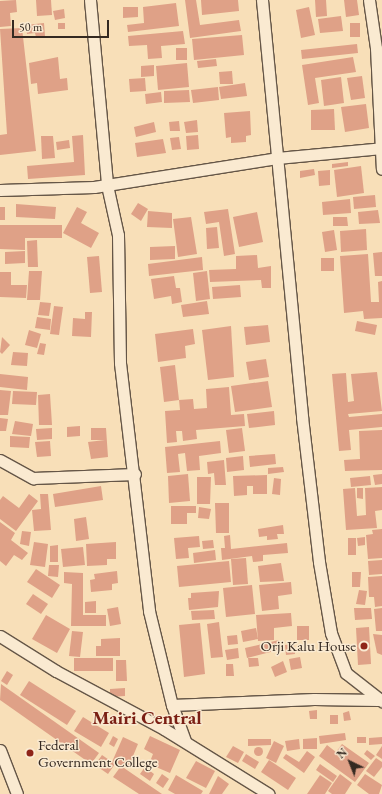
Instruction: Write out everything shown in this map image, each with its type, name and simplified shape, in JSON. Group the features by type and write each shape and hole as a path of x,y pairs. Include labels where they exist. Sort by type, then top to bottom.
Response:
{"street":[{"path":"90,0 107,185 118,235 120,363 135,474 149,610 172,705 184,741"},
{"path":"262,0 302,417 319,562 331,633 346,673 380,701"},
{"path":"369,0 376,48 382,169"},
{"path":"0,190 107,185 277,158 381,148"},
{"path":"0,460 33,478 135,474"},
{"path":"0,636 56,670 184,741 270,794"},
{"path":"172,705 314,699 380,701"},
{"path":"0,750 17,794"}],"building":[{"path":"16,0 17,12 10,13 11,26 0,27 0,1"},
{"path":"36,0 51,0 52,15 37,16"},
{"path":"185,0 196,0 200,25 239,20 241,31 190,38"},
{"path":"201,0 238,0 239,11 202,15"},
{"path":"315,0 326,0 327,16 316,17"},
{"path":"344,0 357,0 359,15 346,17"},
{"path":"176,3 179,26 128,32 127,25 144,23 143,7"},
{"path":"123,7 138,7 138,17 123,18"},
{"path":"309,7 315,35 301,38 296,10"},
{"path":"64,9 65,18 55,20 53,11"},
{"path":"341,16 343,31 320,33 318,19"},
{"path":"44,23 45,36 36,37 35,33 27,34 26,25"},
{"path":"58,23 65,23 65,29 58,29"},
{"path":"350,23 360,23 360,37 350,37"},
{"path":"22,28 36,151 0,155 0,135 7,134 0,29"},
{"path":"183,31 185,44 161,46 162,58 148,59 147,45 129,46 128,36"},
{"path":"242,35 244,55 194,60 192,39"},
{"path":"357,44 358,53 302,59 301,50"},
{"path":"176,48 187,48 187,60 176,60"},
{"path":"58,57 60,79 67,78 68,90 38,94 37,83 31,84 29,63"},
{"path":"353,57 356,72 315,78 319,103 308,105 302,65"},
{"path":"216,59 217,66 198,68 197,61"},
{"path":"187,63 189,87 158,90 156,66"},
{"path":"154,65 154,76 141,77 141,66"},
{"path":"232,71 233,84 220,84 219,72"},
{"path":"362,76 365,98 351,100 347,78"},
{"path":"341,77 344,103 324,106 321,80"},
{"path":"145,78 146,91 130,92 129,79"},
{"path":"245,83 247,96 221,99 219,87"},
{"path":"218,87 219,100 193,103 191,90"},
{"path":"189,90 190,102 164,103 164,91"},
{"path":"161,92 162,102 146,104 145,94"},
{"path":"366,104 369,128 345,132 341,107"},
{"path":"334,109 335,130 311,130 311,110"},
{"path":"250,111 251,135 246,136 246,142 231,143 231,137 226,138 224,113"},
{"path":"197,120 198,132 186,133 184,122"},
{"path":"179,121 180,131 170,131 169,122"},
{"path":"154,122 156,132 136,137 134,127"},
{"path":"83,135 85,175 28,179 27,166 74,162 72,136"},
{"path":"198,135 199,149 187,150 186,136"},
{"path":"41,136 53,136 55,158 42,159"},
{"path":"179,137 181,149 172,150 170,138"},
{"path":"163,139 166,153 137,157 135,143"},
{"path":"69,140 70,148 57,150 56,142"},
{"path":"348,162 348,166 332,168 332,164"},
{"path":"361,166 364,193 337,197 334,170"},
{"path":"314,169 315,175 300,178 300,171"},
{"path":"330,170 330,185 319,186 318,171"},
{"path":"375,195 376,207 354,209 353,197"},
{"path":"350,199 351,213 323,215 322,202"},
{"path":"138,203 148,209 141,221 131,214"},
{"path":"16,204 56,207 55,219 16,217"},
{"path":"0,207 5,207 5,220 0,220"},
{"path":"77,207 87,212 81,223 99,233 91,248 63,233"},
{"path":"228,209 235,254 224,256 219,222 206,224 204,212"},
{"path":"378,210 380,223 359,224 358,212"},
{"path":"148,211 172,213 172,228 147,227"},
{"path":"257,212 263,242 239,247 233,217"},
{"path":"191,217 197,254 178,257 173,219"},
{"path":"333,217 347,217 348,226 333,226"},
{"path":"0,225 62,225 62,238 25,238 25,250 0,249"},
{"path":"217,227 219,248 207,249 206,228"},
{"path":"366,229 367,250 341,252 340,231"},
{"path":"334,230 337,250 325,252 322,232"},
{"path":"37,240 38,267 28,267 27,241"},
{"path":"175,246 175,259 150,260 150,247"},
{"path":"25,251 25,263 5,264 5,252"},
{"path":"382,252 382,276 375,276 373,253"},
{"path":"368,254 371,302 379,302 378,282 382,281 382,318 364,319 363,311 344,313 340,256"},
{"path":"257,255 258,268 271,266 271,288 262,288 261,280 210,282 209,270 236,269 236,256"},
{"path":"99,256 102,292 90,293 87,257"},
{"path":"202,257 203,270 149,276 148,264"},
{"path":"321,258 334,258 334,271 321,271"},
{"path":"29,271 42,271 40,300 27,300"},
{"path":"207,271 210,299 196,301 193,273"},
{"path":"0,272 11,272 11,285 27,285 26,298 0,297"},
{"path":"174,276 176,288 180,288 182,302 172,304 171,296 154,299 151,279"},
{"path":"240,285 241,297 213,299 212,287"},
{"path":"207,301 209,314 183,317 181,305"},
{"path":"40,302 51,303 49,316 38,315"},
{"path":"54,306 63,307 59,335 50,334"},
{"path":"85,312 92,312 91,337 72,336 73,318 85,319"},
{"path":"37,317 51,319 50,330 35,328"},
{"path":"357,321 377,325 375,335 355,331"},
{"path":"268,325 270,342 246,345 244,327"},
{"path":"231,326 234,377 208,380 202,330"},
{"path":"193,329 195,344 185,346 186,358 158,362 155,334"},
{"path":"29,330 41,334 37,348 25,345"},
{"path":"2,337 10,345 2,354 0,352"},
{"path":"40,343 46,344 44,355 37,354"},
{"path":"13,352 28,353 27,366 11,365"},
{"path":"266,359 269,377 249,380 246,362"},
{"path":"175,365 179,400 164,402 160,367"},
{"path":"377,372 382,411 348,414 349,417 382,414 382,427 349,430 351,450 339,451 332,374 346,373 348,402 354,401 351,374"},
{"path":"0,374 28,377 27,390 0,387"},
{"path":"268,381 272,407 235,412 231,386"},
{"path":"229,387 231,415 244,414 245,426 196,430 197,439 183,441 182,431 176,431 177,442 167,443 165,411 180,410 179,400 193,399 194,409 207,408 206,389"},
{"path":"0,390 11,391 8,415 0,415"},
{"path":"13,391 37,392 36,405 12,404"},
{"path":"50,394 52,425 39,425 38,395"},
{"path":"274,411 275,425 249,428 247,414"},
{"path":"0,418 8,419 6,431 0,431"},
{"path":"15,421 33,424 31,436 12,434"},
{"path":"80,426 80,436 67,437 67,427"},
{"path":"52,428 52,439 37,440 36,429"},
{"path":"91,428 106,428 108,457 91,459 88,442 105,440 91,440"},
{"path":"242,428 245,451 229,453 226,430"},
{"path":"382,430 382,470 345,471 344,460 360,459 359,431"},
{"path":"10,436 30,437 29,448 10,447"},
{"path":"50,441 51,456 37,457 35,442"},
{"path":"220,441 221,453 199,456 200,470 187,471 185,453 178,454 180,472 167,473 165,447"},
{"path":"275,454 276,464 250,467 249,456"},
{"path":"243,456 244,470 227,472 226,458"},
{"path":"224,460 226,485 215,485 214,473 208,474 207,462"},
{"path":"283,467 284,472 268,474 268,468"},
{"path":"188,474 190,501 169,503 168,476"},
{"path":"382,474 382,484 375,485 373,475"},
{"path":"267,475 267,494 253,494 253,486 247,486 247,495 234,496 233,476"},
{"path":"370,476 371,485 351,487 350,478"},
{"path":"197,477 211,477 210,504 197,504"},
{"path":"274,478 281,479 280,495 272,494"},
{"path":"101,486 103,500 55,507 53,494"},
{"path":"382,487 382,510 375,511 377,528 346,530 343,489 355,488 357,516 366,515 365,488"},
{"path":"357,488 363,488 363,499 357,498"},
{"path":"29,494 38,501 16,531 0,519 0,500 3,496 19,508"},
{"path":"40,494 48,494 51,530 34,531 32,510 41,509"},
{"path":"215,503 229,503 229,533 216,533"},
{"path":"171,506 196,506 196,513 187,513 187,524 171,524"},
{"path":"199,507 211,509 209,519 198,518"},
{"path":"86,517 89,539 76,541 74,519"},
{"path":"0,522 15,533 11,540 28,553 22,560 14,555 6,566 0,561"},
{"path":"283,525 284,534 277,534 278,539 267,540 267,536 259,537 258,529"},
{"path":"382,529 382,558 368,559 366,535 373,534 372,530"},
{"path":"22,531 31,532 29,546 20,544"},
{"path":"230,535 231,549 287,543 288,553 263,555 263,561 253,562 252,556 222,560 221,548 225,548 224,536"},
{"path":"199,536 200,547 188,548 189,558 176,559 174,538"},
{"path":"365,537 365,545 358,546 357,538"},
{"path":"348,538 356,538 356,555 348,555"},
{"path":"213,540 214,548 203,549 202,541"},
{"path":"34,542 48,544 45,567 30,565"},
{"path":"116,542 116,559 107,559 107,565 87,566 86,544"},
{"path":"58,545 58,562 50,562 50,546"},
{"path":"83,547 85,565 63,567 61,549"},
{"path":"215,550 216,560 194,563 193,553"},
{"path":"246,558 248,584 233,585 231,559"},
{"path":"382,560 382,574 369,575 368,561"},
{"path":"229,561 231,582 179,587 177,566"},
{"path":"281,563 284,581 260,582 258,566"},
{"path":"49,565 59,565 58,577 48,576"},
{"path":"36,569 60,585 52,598 27,582"},
{"path":"117,571 118,583 112,584 112,590 91,592 90,580 95,579 94,574"},
{"path":"64,572 83,573 83,615 106,615 106,626 71,626 72,584 64,583"},
{"path":"352,572 361,572 360,587 352,587"},
{"path":"382,576 382,606 375,607 374,597 369,597 368,577"},
{"path":"291,582 292,594 278,596 279,609 262,611 259,585"},
{"path":"252,585 255,614 226,617 223,588"},
{"path":"359,590 367,591 365,605 356,604"},
{"path":"219,591 218,607 189,610 188,598 191,598 191,593"},
{"path":"33,594 48,604 41,614 26,604"},
{"path":"96,601 96,613 85,613 85,602"},
{"path":"118,607 121,624 110,626 107,609"},
{"path":"354,608 371,608 372,619 355,620"},
{"path":"382,608 382,631 376,631 374,609"},
{"path":"214,610 215,619 192,620 191,611"},
{"path":"291,613 292,626 274,628 274,640 258,641 256,615"},
{"path":"46,615 70,629 57,653 32,639"},
{"path":"219,622 223,657 211,658 207,624"},
{"path":"200,623 205,674 184,677 179,625"},
{"path":"297,626 309,626 309,640 297,640"},
{"name":"Orji Kalu House","path":"369,627 371,664 358,665 356,628"},
{"path":"256,628 258,639 243,642 241,631"},
{"path":"72,631 83,632 80,657 69,656"},
{"path":"373,634 382,635 382,655 377,653"},
{"path":"237,635 238,644 228,645 227,636"},
{"path":"120,638 120,656 96,656 96,646 101,646 101,639"},
{"path":"279,640 282,649 247,658 245,648"},
{"path":"294,644 295,654 286,655 285,645"},
{"path":"238,648 239,658 227,660 225,650"},
{"path":"300,657 302,668 291,670 289,659"},
{"path":"74,658 113,658 113,671 74,671"},
{"path":"248,658 258,658 259,666 249,667"},
{"path":"116,660 126,660 127,681 116,681"},
{"path":"283,661 287,672 275,677 271,667"},
{"path":"226,664 233,664 234,676 226,676"},
{"path":"7,671 13,675 7,685 1,681"},
{"path":"29,681 76,711 67,725 20,695"},
{"path":"1,684 99,753 91,764 0,700"},
{"path":"125,688 125,696 110,697 110,689"},
{"path":"317,710 317,719 310,719 309,711"},
{"path":"349,711 351,720 344,721 343,713"},
{"path":"330,715 338,715 338,724 330,724"},
{"path":"83,717 109,733 101,747 74,731"},
{"path":"345,733 346,740 320,744 319,736"},
{"path":"113,736 118,739 114,747 109,744"},
{"path":"150,736 180,750 170,773 149,764 153,754 144,749"},
{"path":"123,737 138,744 128,768 112,762"},
{"path":"357,737 366,737 366,743 357,743"},
{"path":"382,737 382,744 369,745 369,738"},
{"path":"317,738 317,749 303,749 303,739"},
{"path":"248,739 271,739 271,745 248,746"},
{"path":"299,739 300,749 287,751 285,741"},
{"path":"274,741 284,746 276,763 266,758"},
{"path":"342,744 369,763 355,782 319,756 327,745 336,752"},
{"path":"233,746 244,752 238,763 226,757"},
{"path":"382,746 382,759 376,755"},
{"path":"256,747 260,747 262,751 260,755 256,755 254,753 254,749"},
{"path":"367,750 375,756 371,760 364,754"},
{"path":"307,751 315,757 304,773 283,758 286,754 299,762"},
{"path":"246,754 259,762 255,769 242,761"},
{"path":"102,755 115,764 108,774 95,765"},
{"path":"376,758 382,762 382,767 374,777 366,771"},
{"path":"269,760 296,778 288,790 261,772"},
{"path":"196,761 215,771 206,788 186,778"},
{"path":"320,764 337,776 333,782 316,770"},
{"path":"121,766 162,794 139,794 113,777"},
{"path":"145,767 154,774 150,781 140,774"},
{"path":"162,774 169,779 163,788 156,783"},
{"path":"340,774 352,783 345,794 332,794 328,791"},
{"path":"365,774 382,785 379,794 369,794 357,785"},
{"path":"176,775 203,791 201,794 175,794 168,790"},
{"path":"320,775 332,783 325,794 307,794"},
{"path":"218,776 229,784 222,794 209,794"}],"place":[{"name":"Orji Kalu House","path":"364,646"},
{"name":"Federal Government College","path":"30,753"}],"district":[{"name":"Mairi Central","path":"147,718"}]}
